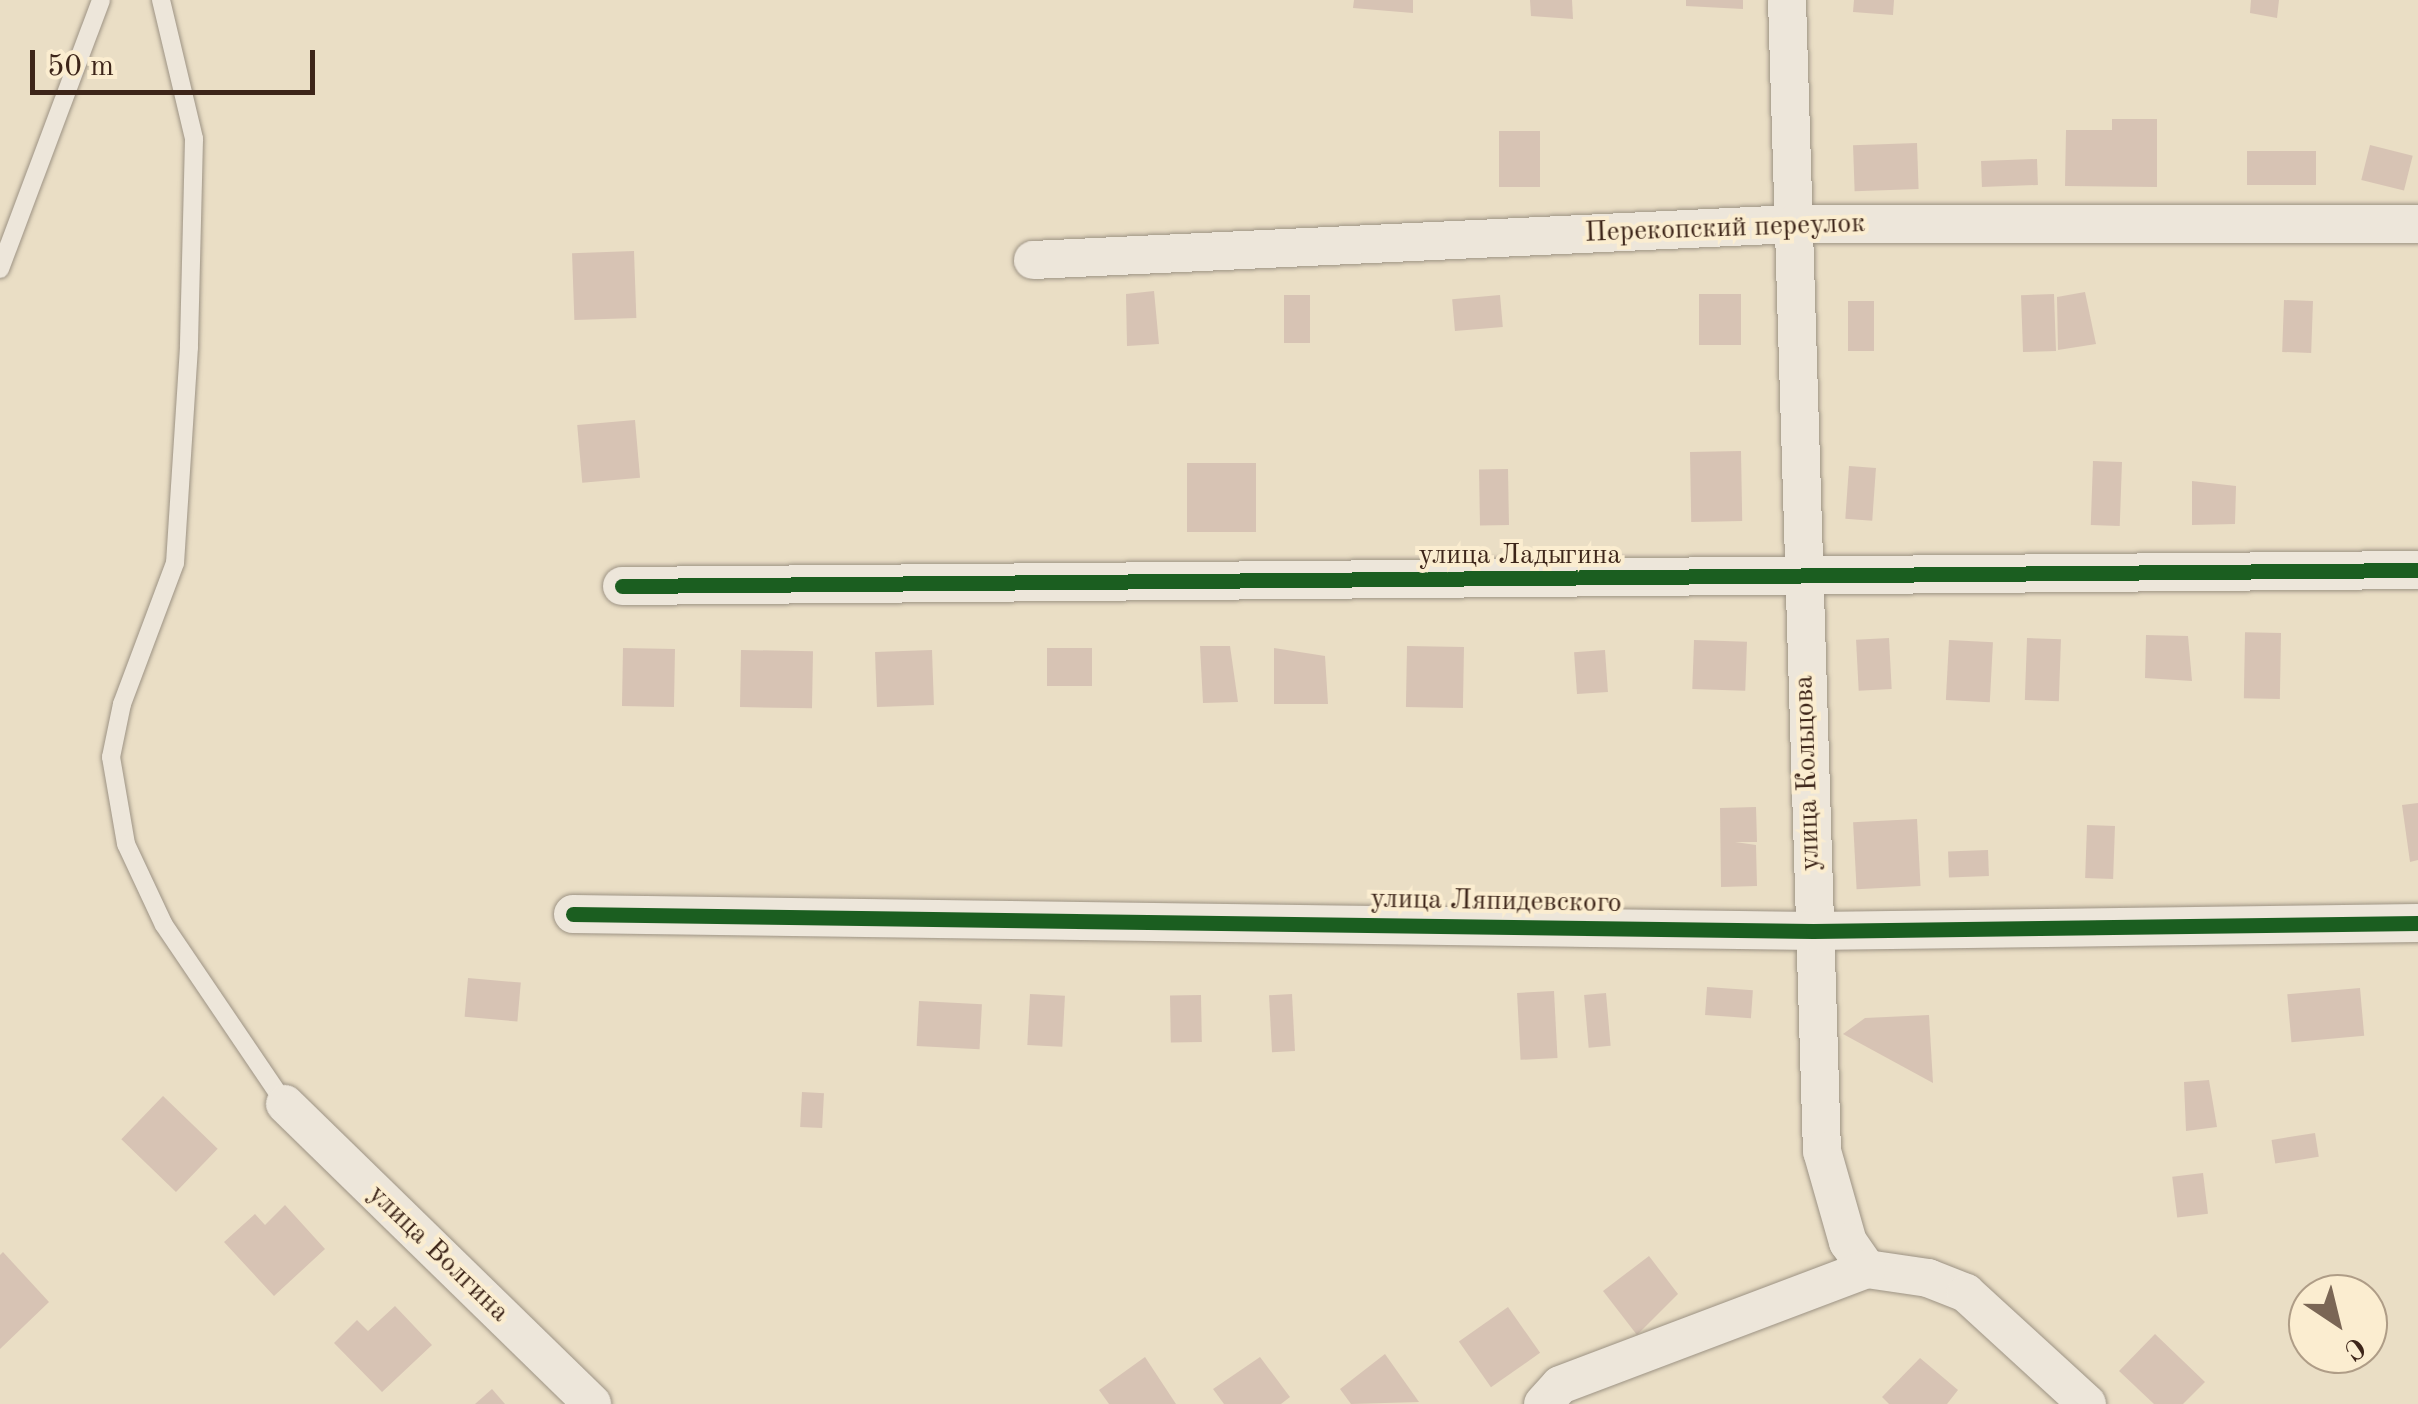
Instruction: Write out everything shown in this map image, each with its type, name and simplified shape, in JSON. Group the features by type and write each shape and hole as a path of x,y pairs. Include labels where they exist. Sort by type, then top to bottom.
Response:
{"street":[{"name":"улица Кольцова","path":"1786,0 1812,931 1822,1151 1834,1203 1867,1269"},
{"name":"Перекопский переулок","path":"1033,260 1794,224 2418,224"},
{"name":"улица Ладыгина","path":"622,586 1803,579 2418,570"},
{"name":"улица Ляпидевского","path":"573,914 1812,931 2418,923"},
{"name":"улица Волгина","path":"285,1104 592,1404"},
{"path":"1543,1404 1560,1385 1867,1269 1928,1278 1966,1292 2087,1404"}],"lane":[{"path":"0,268 101,0"},
{"path":"160,0 194,139 186,386 175,563 122,704 111,757 126,844 164,925 285,1104"}],"building":[{"path":"1354,0 1413,0 1413,13 1353,8"},
{"path":"1530,0 1572,0 1573,19 1531,16"},
{"path":"1686,0 1743,0 1743,9 1686,6"},
{"path":"1854,0 1894,0 1893,15 1853,12"},
{"path":"2251,0 2279,0 2277,18 2250,13"},
{"path":"2112,119 2157,119 2157,187 2065,186 2066,130 2112,130"},
{"path":"1499,131 1540,131 1540,187 1499,187"},
{"path":"1917,143 1919,189 1855,191 1853,145"},
{"path":"2370,145 2413,156 2404,191 2361,180"},
{"path":"2247,151 2316,151 2316,185 2247,185"},
{"path":"2037,159 2038,185 1982,187 1981,161"},
{"path":"634,251 636,318 574,320 572,253"},
{"path":"1154,291 1159,344 1127,346 1126,294"},
{"path":"2085,292 2096,344 2058,350 2057,297"},
{"path":"1699,294 1741,294 1741,345 1699,345"},
{"path":"2054,294 2056,351 2023,352 2021,295"},
{"path":"1284,295 1310,295 1310,343 1284,343"},
{"path":"1500,295 1503,327 1455,331 1452,299"},
{"path":"2284,300 2313,301 2311,353 2282,352"},
{"path":"1848,301 1874,301 1874,351 1848,351"},
{"path":"635,420 640,478 582,483 577,425"},
{"path":"1741,451 1742,521 1691,522 1690,452"},
{"path":"2093,461 2122,462 2120,526 2091,525"},
{"path":"1187,463 1256,463 1256,532 1187,532"},
{"path":"1849,466 1876,468 1872,521 1845,519"},
{"path":"1508,469 1509,525 1480,525 1479,470"},
{"path":"2192,481 2236,486 2235,524 2192,525"},
{"path":"2245,632 2281,633 2280,699 2244,698"},
{"path":"2146,635 2188,636 2192,681 2145,678"},
{"path":"1889,638 1892,689 1859,691 1856,640"},
{"path":"2027,638 2061,639 2059,701 2025,700"},
{"path":"1694,640 1747,642 1745,691 1692,689"},
{"path":"1949,640 1993,642 1990,702 1946,700"},
{"path":"1200,646 1230,646 1238,702 1203,703"},
{"path":"1407,646 1464,647 1463,708 1406,707"},
{"path":"623,648 675,649 674,707 622,706"},
{"path":"1047,648 1092,648 1092,686 1047,686"},
{"path":"1274,648 1325,656 1328,704 1274,704"},
{"path":"741,650 813,651 812,708 740,707"},
{"path":"932,650 934,705 877,707 875,652"},
{"path":"1605,650 1608,692 1577,694 1574,652"},
{"path":"2418,803 2418,860 2410,862 2402,805"},
{"path":"1756,807 1757,842 1735,842 1756,845 1757,886 1721,887 1720,808"},
{"path":"1917,819 1921,886 1857,889 1853,822"},
{"path":"2087,825 2115,826 2113,879 2085,878"},
{"path":"1988,850 1989,876 1949,877 1948,851"},
{"path":"468,978 521,983 517,1021 465,1017"},
{"path":"1707,987 1753,990 1751,1018 1705,1015"},
{"path":"2360,988 2364,1036 2291,1042 2287,994"},
{"path":"1554,991 1558,1058 1521,1060 1517,993"},
{"path":"1606,993 1611,1046 1589,1048 1584,995"},
{"path":"1030,994 1065,996 1062,1047 1027,1045"},
{"path":"1292,994 1295,1051 1272,1052 1269,995"},
{"path":"1201,995 1202,1042 1171,1043 1170,996"},
{"path":"919,1001 982,1004 980,1049 917,1046"},
{"path":"1929,1015 1933,1083 1843,1034 1865,1018"},
{"path":"2209,1080 2217,1127 2186,1131 2184,1082"},
{"path":"802,1092 824,1093 822,1128 800,1127"},
{"path":"163,1096 218,1149 176,1192 121,1139"},
{"path":"2315,1133 2319,1157 2275,1164 2272,1140"},
{"path":"2203,1173 2208,1214 2177,1217 2172,1177"},
{"path":"285,1205 325,1249 274,1296 224,1242 255,1214 265,1225"},
{"path":"3,1252 49,1302 0,1349 0,1255"},
{"path":"1649,1256 1678,1294 1637,1335 1603,1291"},
{"path":"395,1306 432,1345 382,1392 334,1343 357,1320 368,1331"},
{"path":"1508,1307 1540,1353 1491,1387 1459,1341"},
{"path":"2155,1334 2205,1382 2183,1404 2154,1404 2119,1371"},
{"path":"1385,1354 1419,1402 1351,1404 1340,1389"},
{"path":"1145,1357 1176,1404 1109,1404 1099,1390"},
{"path":"1260,1357 1290,1397 1281,1404 1224,1404 1213,1389"},
{"path":"1920,1358 1958,1390 1947,1404 1889,1404 1882,1397"},
{"path":"492,1389 505,1404 475,1404"}],"cycle path":[{"path":"622,586 2418,570"},
{"path":"573,914 1813,931 2418,923"}]}
